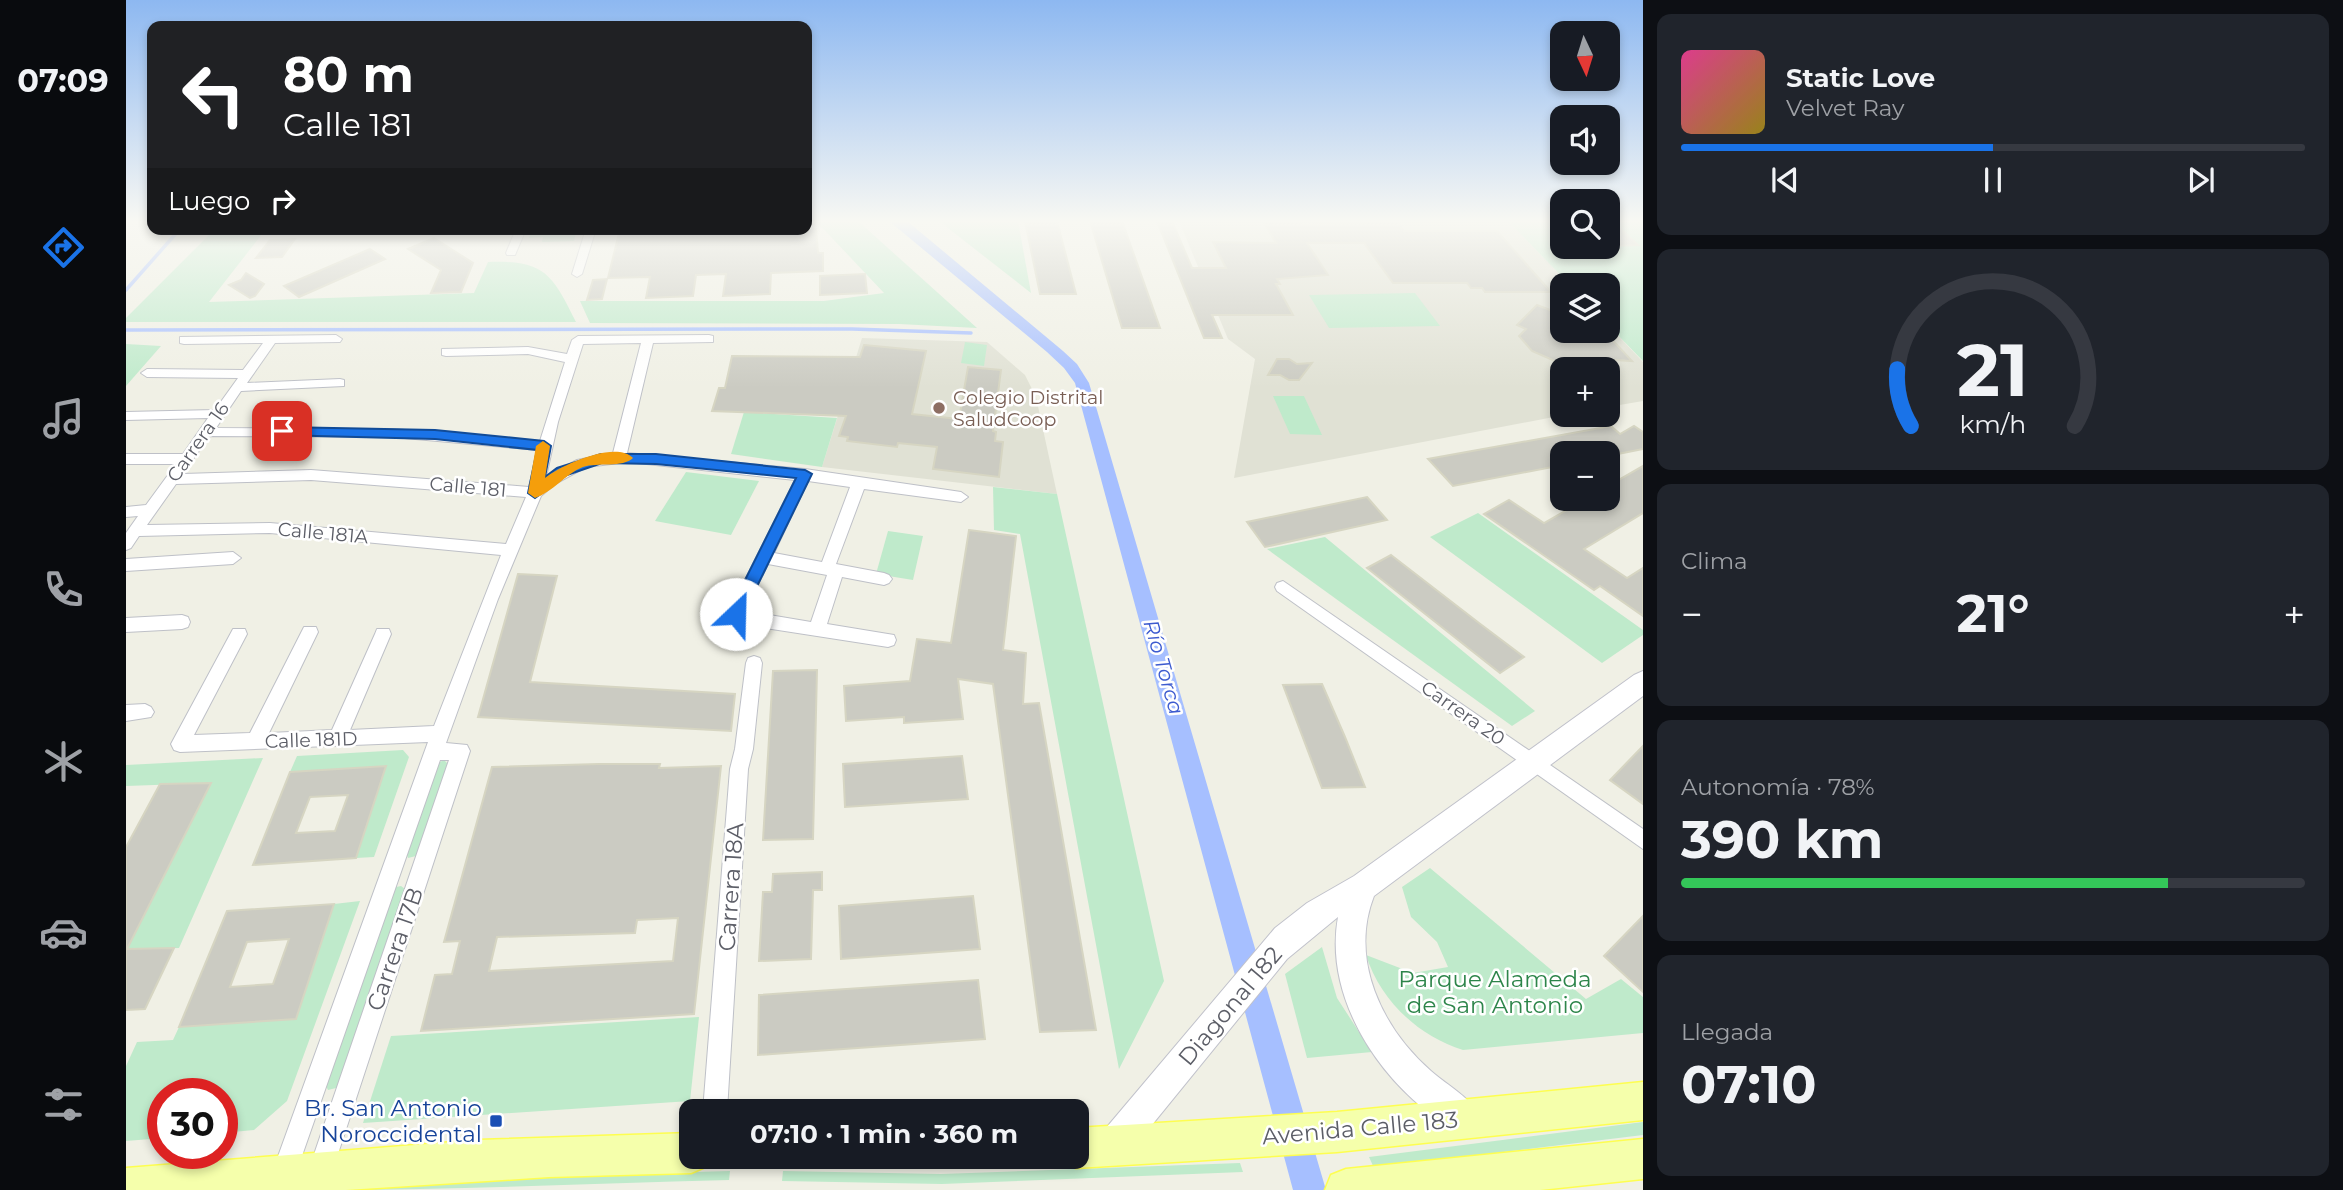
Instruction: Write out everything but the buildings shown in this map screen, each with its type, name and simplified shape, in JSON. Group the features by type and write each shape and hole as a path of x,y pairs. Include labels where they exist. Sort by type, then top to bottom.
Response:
{"main road":[{"name":"Avenida Calle 183","path":"1095,1147 1337,1132 1643,1101"},
{"path":"126,1189 528,1156 679,1153"},
{"path":"1346,1190 1643,1159"}],"street":[{"path":"184,340 336,339"},
{"path":"619,458 648,340 709,339"},
{"name":"Carrera 16","path":"130,538 271,340"},
{"name":"Carrera 17B","path":"302,1173 392,873 490,599 535,493 544,446 578,340 648,340"},
{"path":"446,352 536,352 562,356 573,361"},
{"path":"147,373 245,374"},
{"path":"236,387 340,383"},
{"path":"126,416 218,414"},
{"path":"205,432 393,432 544,446"},
{"path":"535,493 562,471 581,463 619,458 656,459 805,474 961,498"},
{"path":"126,459 186,459"},
{"path":"805,474 737,607 736,614 747,619 888,640"},
{"name":"Calle 181","path":"172,479 311,475 535,493"},
{"path":"817,629 859,483"},
{"path":"126,512 150,510"},
{"name":"Calle 181A","path":"130,538 270,528 511,550"},
{"path":"763,557 884,579"},
{"path":"126,565 233,558"},
{"name":"Carrera 20","path":"1283,587 1643,840"},
{"path":"126,625 182,622"},
{"path":"255,742 310,632"},
{"name":"Calle 181D","path":"239,634 180,744 337,738 438,743"},
{"path":"337,738 383,634"},
{"name":"Carrera 18A","path":"716,1099 739,769 744,749 754,663"},
{"name":"Diagonal 182","path":"1095,1147 1217,1021 1276,948 1307,919 1331,902 1364,886 1643,682"},
{"path":"126,713 145,712"},
{"name":"Carrera 17B","path":"302,1173 420,872 461,751 438,743"},
{"path":"392,873 420,872"},
{"path":"1364,886 1355,903 1350,922 1349,944 1359,993 1386,1044 1406,1069 1464,1119"}],"shaded area":[{"path":"1202,277 1550,277 1550,343 1620,343 1620,338 1643,362 1643,401 1620,405 1620,357 1550,357 1550,418 1234,478 1255,359 1228,339"},
{"name":"Colegio Distrital SaludCoop","path":"862,338 987,342 1025,375 1036,397 1057,494 822,467"}],"green space":[{"path":"167,277 229,277 209,302 474,293 481,277 548,277 560,292 576,322 126,322 126,318"},
{"path":"868,277 920,277 977,328 899,324 590,323 580,301 824,301 884,293"},
{"path":"1010,277 1028,277 1031,293"},
{"path":"1620,277 1643,277 1643,361 1620,337"},
{"path":"1415,293 1440,326 1329,328 1309,295"},
{"path":"965,342 987,345 984,366 961,363"},
{"path":"126,344 161,346 126,386"},
{"path":"1273,396 1304,396 1322,435 1290,434"},
{"path":"744,412 837,418 822,467 731,454"},
{"path":"686,472 759,481 731,535 655,521"},
{"path":"993,487 1057,494 1164,981 1119,1069 1020,534 994,530"},
{"path":"1478,513 1643,630 1643,635 1602,663 1430,537"},
{"path":"888,531 923,536 913,580 876,574"},
{"path":"1325,537 1535,711 1512,726 1267,549"},
{"path":"403,750 409,757 374,857 356,858 386,766 290,772 297,756"},
{"path":"263,758 179,948 126,949 126,924 140,923 211,783 126,786 126,765"},
{"path":"444,760 448,764 418,852 416,856 408,858 406,852 438,763"},
{"name":"Parque Alameda de San Antonio","path":"1430,868 1586,999 1621,979 1643,997 1643,1033 1463,1050 1446,1044 1416,1026 1381,987 1366,955 1413,973 1448,967 1437,942 1411,917 1402,887"},
{"path":"396,887 405,889 340,1083 336,1088 328,1090 326,1086"},
{"path":"360,901 287,1101 254,1130 238,1132 238,1078 147,1078 147,1139 126,1141 126,1066 137,1042 173,1040 179,1027 296,1019 334,904"},
{"path":"1322,947 1337,998 1372,1052 1307,1058 1285,974"},
{"path":"699,1017 690,1099 363,1123 391,1036"},
{"path":"1643,1122 1643,1135 1374,1168 1369,1157"},
{"path":"1240,1163 1243,1172 942,1184 782,1181 783,1171 941,1174"},
{"path":"730,1171 729,1180 330,1190 553,1176"}],"water":[{"name":"Río Torca","path":"956,277 974,277 1063,351 1077,364 1089,383 1326,1190 1293,1190 1075,383 1047,352"}],"waterway":[{"path":"126,290 138,277"},
{"path":"126,330 852,329 971,333"}],"slow traffic":[{"path":"543,446 535,493 562,471 581,463 601,458 626,458"}],"place":[{"name":"Colegio Distrital SaludCoop","path":"939,408"},
{"name":"Br. San Antonio Noroccidental","path":"496,1121"}],"route":[{"path":"282,431 435,435 544,446 535,493 562,471 601,458 656,459 805,474 737,607 736,614"}]}
